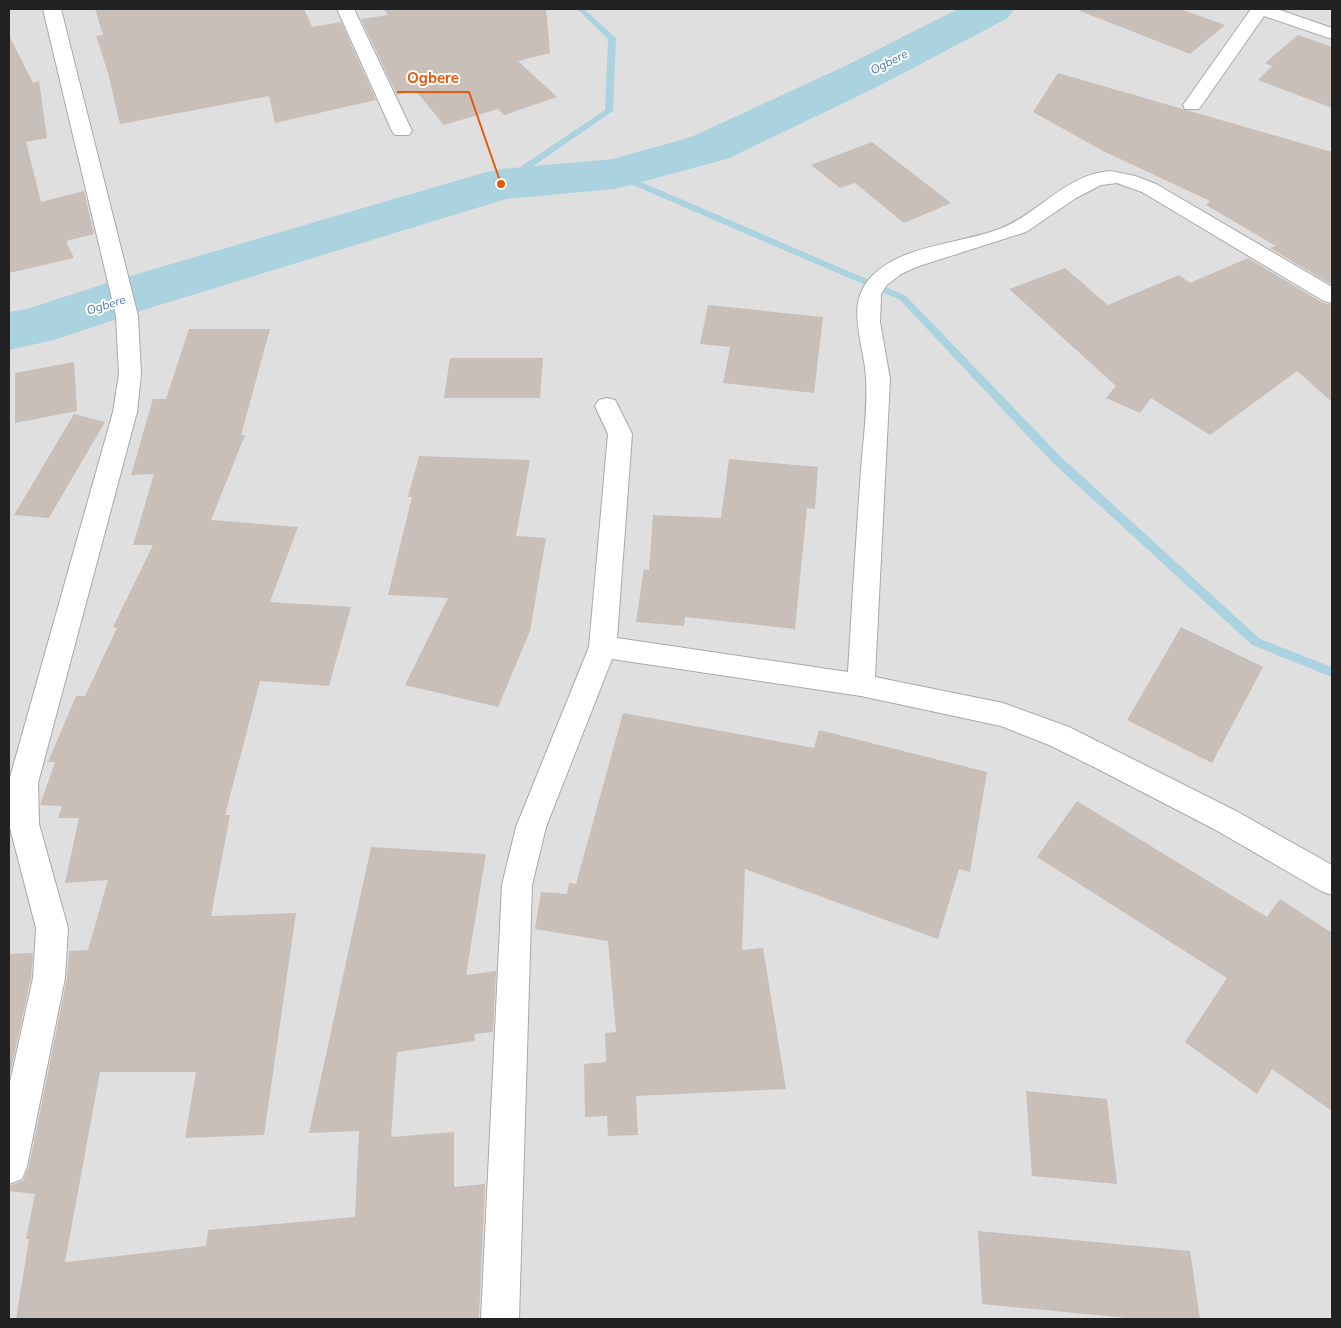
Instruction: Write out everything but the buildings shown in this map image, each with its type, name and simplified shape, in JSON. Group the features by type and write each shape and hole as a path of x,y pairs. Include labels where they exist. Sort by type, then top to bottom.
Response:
{"street":[{"path":"9,1166 49,978 52,928 24,824 23,783 125,412 130,374 127,316 118,273 52,9"},
{"path":"345,9 402,131"},
{"path":"1192,105 1260,9 1332,34"},
{"path":"861,685 878,379 877,356 867,305 878,283 907,263 1009,232 1090,182 1112,177 1149,188 1332,296"},
{"path":"500,1319 517,886 532,827 602,647 620,434 607,406"},
{"path":"602,647 861,685 1003,715 1059,736 1225,820 1332,881"}],"shaded area":[{"path":"9,9 1332,9 1332,1319 9,1319"}],"waterway":[{"path":"501,184 609,111 612,38 580,9"},
{"name":"Ogbere","path":"9,331 34,327 133,294 501,184 615,174 709,148 860,77 992,9"},
{"path":"615,174 903,298 1056,459 1256,642 1332,672"}],"place":[{"name":"Ogbere","path":"501,184"}]}
